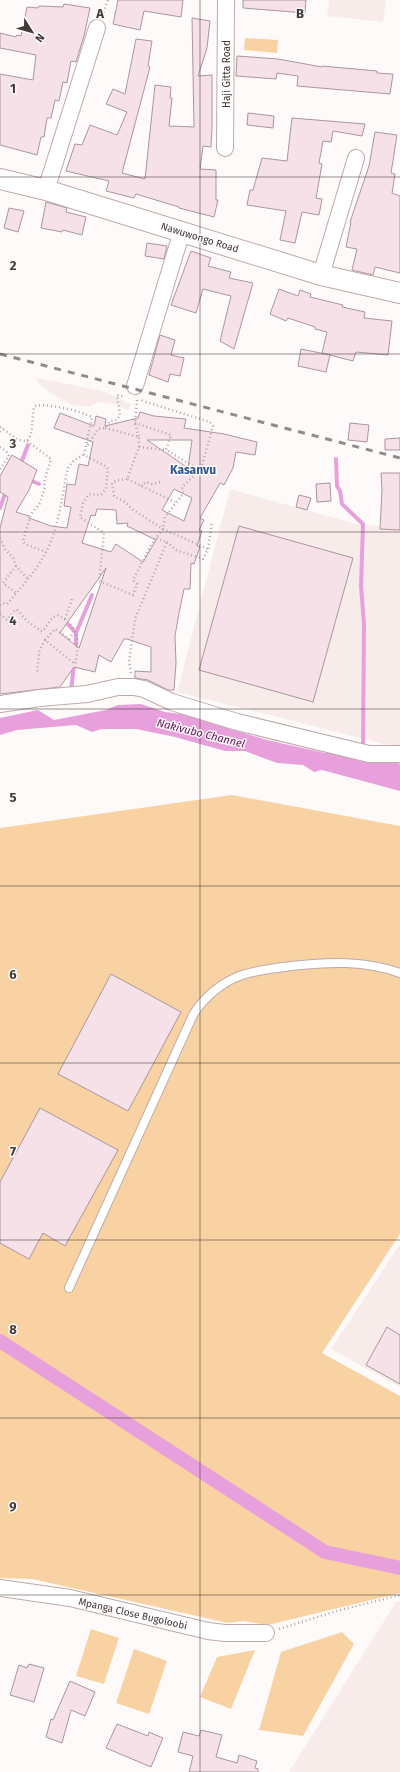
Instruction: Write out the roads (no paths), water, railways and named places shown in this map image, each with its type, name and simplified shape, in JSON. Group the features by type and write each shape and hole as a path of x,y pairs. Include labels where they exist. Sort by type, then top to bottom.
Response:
{"street":[{"name":"Haji Gitta Road","path":"225,148 226,0"},
{"path":"46,190 97,28"},
{"path":"320,275 356,158"},
{"name":"Nawuwongo Road","path":"0,179 46,190 320,275 400,293"},
{"path":"136,393 182,231"},
{"path":"0,704 40,698 87,694 118,687 134,687 144,689 172,702 237,722 368,754 400,754"},
{"name":"Mpanga Close Bugoloobi","path":"0,1588 70,1598 208,1631 225,1633 266,1633"}],"lane":[{"path":"69,1288 193,1015 202,1001 215,990 242,975 273,968 323,962 363,963 400,973"}],"water":[{"name":"Nakivubo Channel","path":"141,704 165,712 182,714 267,740 325,753 351,752 389,758 400,764 400,791 322,770 314,772 303,765 277,763 245,751 225,751 175,737 136,729 102,729 92,732 76,725 17,730 0,735 0,718 38,710 54,720 106,710 118,705"}],"waterway":[{"path":"20,466 28,445"},
{"path":"336,459 337,486 340,491 342,504 363,524 361,586 364,624 363,747"},
{"path":"29,480 39,484"},
{"path":"0,508 6,491"},
{"path":"76,633 92,595"},
{"path":"64,620 76,633 76,650"},
{"path":"71,692 74,663"},
{"path":"0,1341 325,1552 400,1568"}],"railway":[{"path":"0,354 400,458"}],"district":[{"name":"Kasanvu","path":"193,470"}]}
